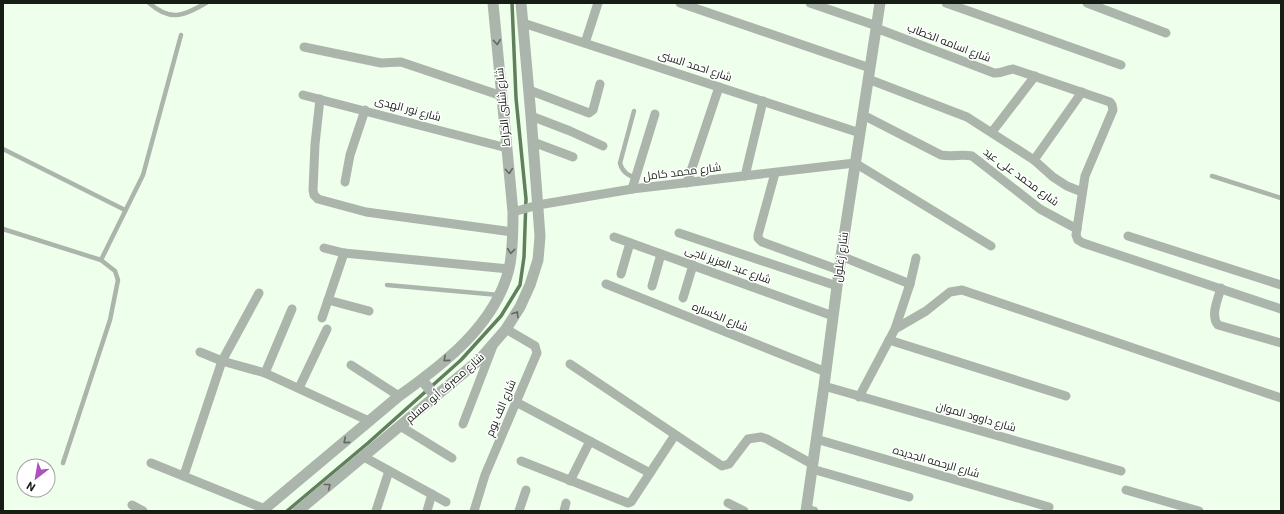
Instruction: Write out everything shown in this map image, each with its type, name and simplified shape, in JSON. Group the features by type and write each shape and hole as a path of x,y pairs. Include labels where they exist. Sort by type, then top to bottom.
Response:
{"street":[{"name":"شارع شلبى الخراط","path":"493,3 506,148 515,211"},
{"path":"521,3 532,116 534,206"},
{"path":"585,43 598,3"},
{"path":"680,3 869,74 976,121 1034,160 1053,177 1067,186 1082,192 1076,235 1078,240 1083,243 1281,309"},
{"name":"شارع اسامه الخطاب","path":"810,3 994,73 1002,73 1013,69 1110,102 1112,110 1085,176 1082,192"},
{"name":"شارع زغلول","path":"809,510 812,466 839,270 880,3"},
{"path":"946,3 1121,66"},
{"path":"1087,3 1166,33"},
{"name":"شارع احمد السنى","path":"523,23 860,133"},
{"path":"304,47 381,63 392,62 410,64 502,96"},
{"path":"992,132 1035,76"},
{"path":"529,90 589,112 593,110 600,84"},
{"path":"688,183 720,87"},
{"path":"1034,160 1082,92"},
{"name":"شارع نور الهدى","path":"303,95 506,148"},
{"path":"320,99 315,144 313,190 314,195 318,199 366,212 513,232"},
{"path":"745,176 764,101"},
{"path":"344,182 350,155 365,110"},
{"path":"632,190 655,114"},
{"name":"شارع محمد على عيد","path":"863,115 941,155 972,156 1040,209 1077,229"},
{"path":"532,116 603,146"},
{"path":"533,142 573,157"},
{"path":"855,163 990,246"},
{"name":"شارع محمد كامل","path":"515,211 534,206 632,190 855,163"},
{"path":"775,173 758,238 762,242 839,270"},
{"name":"شارع مصرف أبو مسلم","path":"263,510 399,396 429,389 479,360 493,345 506,329 520,307 538,260 540,236 534,206"},
{"name":"شارع مصرف أبو مسلم","path":"298,511 400,426 485,319 499,295 509,269 515,211"},
{"path":"679,233 837,286"},
{"path":"1128,236 1281,285"},
{"name":"شارع عبد العزيز ناجى","path":"614,237 833,316"},
{"path":"621,274 630,243"},
{"path":"324,248 344,253 509,269"},
{"path":"322,318 344,253"},
{"path":"652,286 661,254"},
{"path":"841,256 910,284"},
{"path":"859,397 895,329 910,284 916,258"},
{"path":"683,298 693,265"},
{"name":"شارع الكساره","path":"606,284 826,372"},
{"path":"1221,288 1214,316 1214,321 1218,325 1281,343"},
{"path":"895,329 926,311 950,292 962,290 1281,398"},
{"path":"184,476 222,361 259,292"},
{"path":"328,300 369,312"},
{"path":"265,373 292,309"},
{"path":"299,388 327,329"},
{"name":"شارع الف يوم","path":"474,511 485,475 536,357 537,349 535,346 506,329"},
{"path":"889,340 1066,396"},
{"path":"463,424 493,345"},
{"path":"200,352 222,361 265,373 369,421"},
{"path":"570,364 722,466 729,464 748,439 761,437 769,440 812,466 909,497"},
{"path":"352,365 399,396"},
{"name":"شارع داوود الموان","path":"824,386 1121,471"},
{"path":"516,402 650,473"},
{"path":"400,426 452,458"},
{"path":"521,460 570,481 628,503 631,502 675,435"},
{"name":"شارع الرحمه الجديده","path":"816,439 1049,507"},
{"path":"570,481 590,441"},
{"path":"364,457 446,502"},
{"path":"151,463 263,510"},
{"path":"376,511 390,470"},
{"path":"519,511 526,490"},
{"path":"1126,490 1199,511"},
{"path":"427,511 432,494"},
{"path":"728,503 744,511"},
{"path":"132,505 143,511"}],"lane":[{"path":"149,3 163,13 171,16 179,16 188,14 206,3"},
{"path":"101,260 143,175 181,35"},
{"path":"634,111 620,163 622,169 628,175 635,178"},
{"path":"3,149 125,210"},
{"path":"1212,176 1281,198"},
{"path":"3,229 101,260 115,271 118,280 110,320 63,463"},
{"path":"387,285 499,295"}],"waterway":[{"path":"287,511 368,443 461,360 501,316 520,285 524,257 526,199 516,98 512,3"}]}
